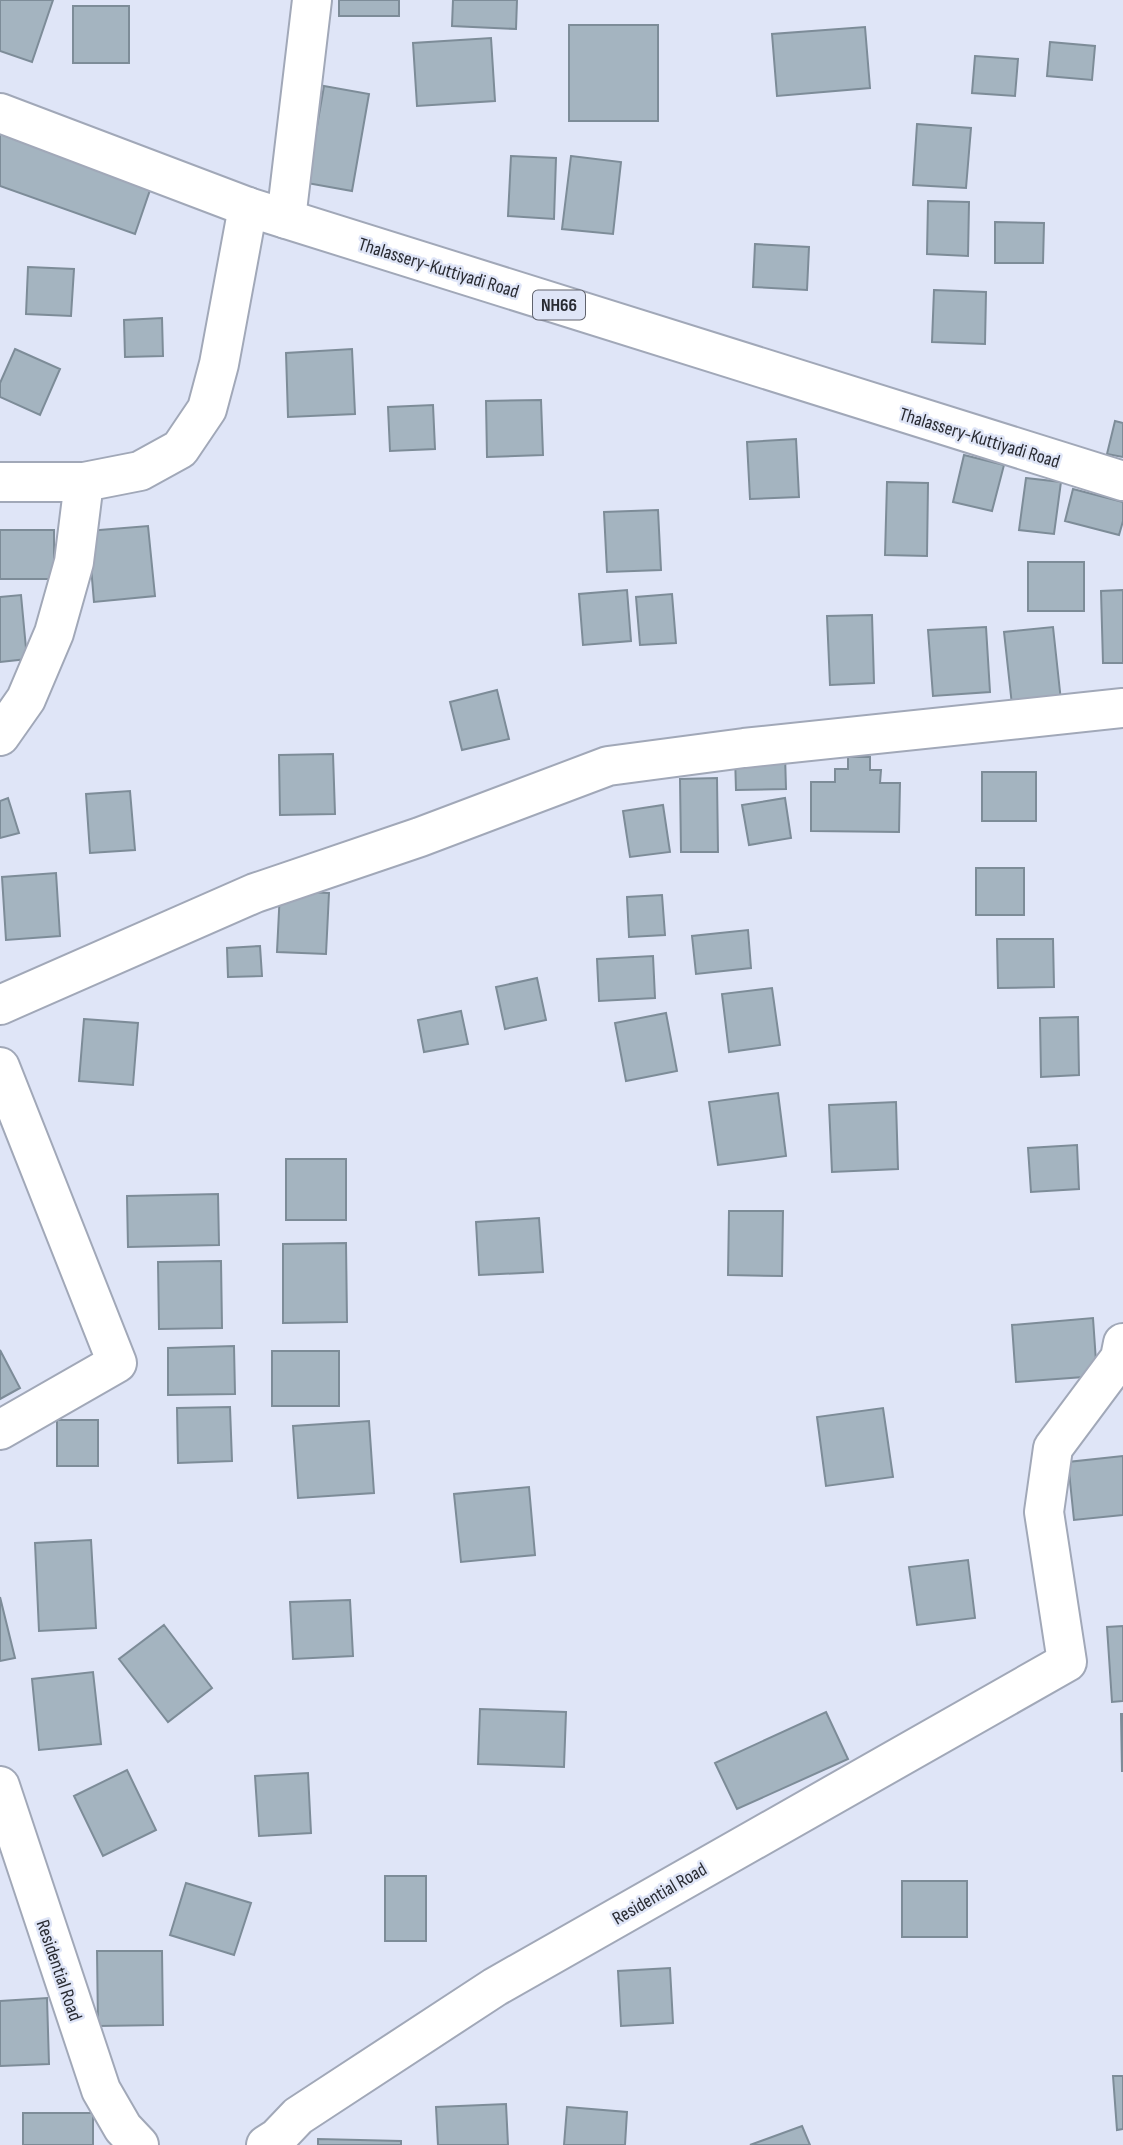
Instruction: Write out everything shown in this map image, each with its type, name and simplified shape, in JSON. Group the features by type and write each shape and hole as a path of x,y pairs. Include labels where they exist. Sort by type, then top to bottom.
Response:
{"street":[{"path":"286,219 312,0"},
{"name":"Thalassery-Kuttiyadi Road","path":"0,113 248,208 1123,481"},
{"path":"0,482 83,482 140,471 180,449 207,409 219,364 248,208"},
{"path":"0,736 26,699 54,633 74,562 83,482"},
{"path":"0,1005 255,893 420,837 608,766 744,748 1123,708"},
{"path":"0,1067 117,1363 0,1430"},
{"name":"Residential Road","path":"266,2145 277,2138 298,2116 495,1987 1067,1662 1044,1512 1053,1447 1120,1358 1123,1343"},
{"name":"Residential Road","path":"0,1786 101,2090 123,2128 139,2145"}],"building":[{"path":"0,0 53,0 32,62 0,51"},
{"path":"339,0 399,0 399,16 339,16"},
{"path":"453,0 517,0 516,29 452,26"},
{"path":"73,6 129,6 129,63 73,63"},
{"path":"569,25 658,25 658,121 569,121"},
{"path":"865,27 870,88 777,96 772,34"},
{"path":"491,38 495,101 417,106 413,43"},
{"path":"1050,42 1095,46 1092,80 1047,76"},
{"path":"975,56 1018,59 1015,96 972,93"},
{"path":"324,86 369,94 352,191 307,183"},
{"path":"917,124 971,128 966,188 913,185"},
{"path":"0,134 151,187 135,234 0,186"},
{"path":"511,156 556,158 554,219 508,216"},
{"path":"571,156 621,162 613,234 562,229"},
{"path":"928,201 969,202 968,256 927,254"},
{"path":"995,222 1044,223 1043,263 995,263"},
{"path":"755,244 809,247 807,290 753,287"},
{"path":"28,267 74,269 71,316 26,314"},
{"path":"934,290 986,292 985,344 932,342"},
{"path":"162,318 163,356 125,357 124,320"},
{"path":"15,349 60,369 40,415 0,397 0,383"},
{"path":"352,349 355,414 288,417 286,353"},
{"path":"541,400 543,455 487,457 486,401"},
{"path":"433,405 435,449 390,451 388,407"},
{"path":"1115,421 1123,423 1123,457 1107,454"},
{"path":"796,439 799,497 750,499 747,442"},
{"path":"964,455 1004,465 992,511 953,502"},
{"path":"1026,478 1061,482 1054,534 1019,530"},
{"path":"887,482 928,483 927,556 885,555"},
{"path":"1073,489 1123,502 1123,521 1119,535 1065,521"},
{"path":"658,510 661,570 607,572 604,512"},
{"path":"148,526 155,596 94,602 88,531"},
{"path":"0,530 54,530 54,579 0,579"},
{"path":"1028,562 1084,562 1084,611 1028,611"},
{"path":"627,590 631,641 583,645 579,594"},
{"path":"1123,590 1123,663 1103,663 1101,591"},
{"path":"672,594 676,643 640,645 636,597"},
{"path":"21,595 27,659 0,662 0,597"},
{"path":"872,615 874,683 830,685 827,616"},
{"path":"986,627 990,692 933,696 928,630"},
{"path":"1053,627 1061,701 1012,705 1004,632"},
{"path":"497,690 509,739 462,750 450,702"},
{"path":"333,754 335,814 280,815 279,755"},
{"path":"785,754 786,789 736,790 735,756"},
{"path":"848,757 870,757 870,770 881,770 880,783 900,783 899,832 811,831 811,782 835,782 835,769 848,769"},
{"path":"982,772 1036,772 1036,821 982,821"},
{"path":"717,778 718,852 681,852 680,779"},
{"path":"130,791 135,850 90,853 86,794"},
{"path":"8,798 19,833 0,838 0,801"},
{"path":"785,798 791,838 749,845 742,805"},
{"path":"663,805 670,852 630,857 623,811"},
{"path":"976,868 1024,868 1024,915 976,915"},
{"path":"56,873 60,936 6,940 2,877"},
{"path":"280,891 329,893 326,954 277,952"},
{"path":"662,895 665,935 629,937 627,897"},
{"path":"748,930 751,968 696,974 692,936"},
{"path":"997,939 1053,939 1054,987 998,988"},
{"path":"260,946 262,976 228,977 227,948"},
{"path":"653,956 655,998 599,1001 597,959"},
{"path":"537,978 546,1020 505,1029 496,987"},
{"path":"772,988 780,1045 729,1052 722,994"},
{"path":"461,1011 468,1044 424,1052 418,1020"},
{"path":"666,1013 677,1071 626,1081 615,1023"},
{"path":"1078,1017 1079,1075 1041,1077 1040,1018"},
{"path":"84,1019 138,1023 133,1085 79,1081"},
{"path":"778,1093 786,1156 718,1165 709,1102"},
{"path":"896,1102 898,1169 832,1172 829,1105"},
{"path":"1077,1145 1079,1189 1031,1192 1028,1148"},
{"path":"286,1159 346,1159 346,1220 286,1220"},
{"path":"218,1194 219,1245 128,1247 127,1196"},
{"path":"729,1211 783,1211 782,1276 728,1275"},
{"path":"539,1218 543,1272 479,1275 476,1222"},
{"path":"346,1243 347,1322 283,1323 283,1244"},
{"path":"221,1261 222,1328 159,1329 158,1262"},
{"path":"1093,1318 1097,1376 1016,1382 1012,1325"},
{"path":"234,1346 235,1394 168,1395 168,1348"},
{"path":"0,1350 20,1388 0,1399"},
{"path":"272,1351 339,1351 339,1406 272,1406"},
{"path":"230,1407 232,1461 178,1463 177,1408"},
{"path":"883,1408 893,1477 826,1486 817,1417"},
{"path":"57,1420 98,1420 98,1466 57,1466"},
{"path":"369,1421 374,1493 298,1498 293,1426"},
{"path":"1123,1456 1123,1515 1074,1520 1068,1462"},
{"path":"529,1487 535,1555 461,1562 454,1494"},
{"path":"91,1540 96,1628 39,1631 35,1543"},
{"path":"968,1560 975,1618 917,1625 909,1567"},
{"path":"0,1597 15,1658 0,1661"},
{"path":"350,1600 353,1656 293,1659 290,1602"},
{"path":"164,1625 212,1688 168,1722 119,1659"},
{"path":"1123,1626 1123,1701 1112,1702 1107,1627"},
{"path":"93,1672 101,1744 39,1750 32,1679"},
{"path":"480,1709 566,1712 564,1767 478,1764"},
{"path":"826,1712 848,1759 737,1809 715,1763"},
{"path":"1123,1714 1123,1771 1122,1771"},
{"path":"127,1770 156,1830 103,1856 74,1796"},
{"path":"308,1773 311,1833 259,1836 255,1776"},
{"path":"385,1876 426,1876 426,1941 385,1941"},
{"path":"902,1881 967,1881 967,1937 902,1937"},
{"path":"186,1883 251,1903 234,1955 170,1935"},
{"path":"97,1951 162,1951 163,2025 98,2026"},
{"path":"670,1968 673,2023 621,2026 618,1971"},
{"path":"47,1998 49,2064 0,2066 0,2001"},
{"path":"1113,2076 1123,2076 1123,2129 1117,2130"},
{"path":"506,2104 508,2145 438,2145 436,2107"},
{"path":"567,2107 627,2112 625,2145 564,2145"},
{"path":"23,2113 93,2113 93,2145 23,2145"},
{"path":"802,2126 810,2145 750,2145"},
{"path":"318,2139 401,2141 401,2145 318,2145"}]}
